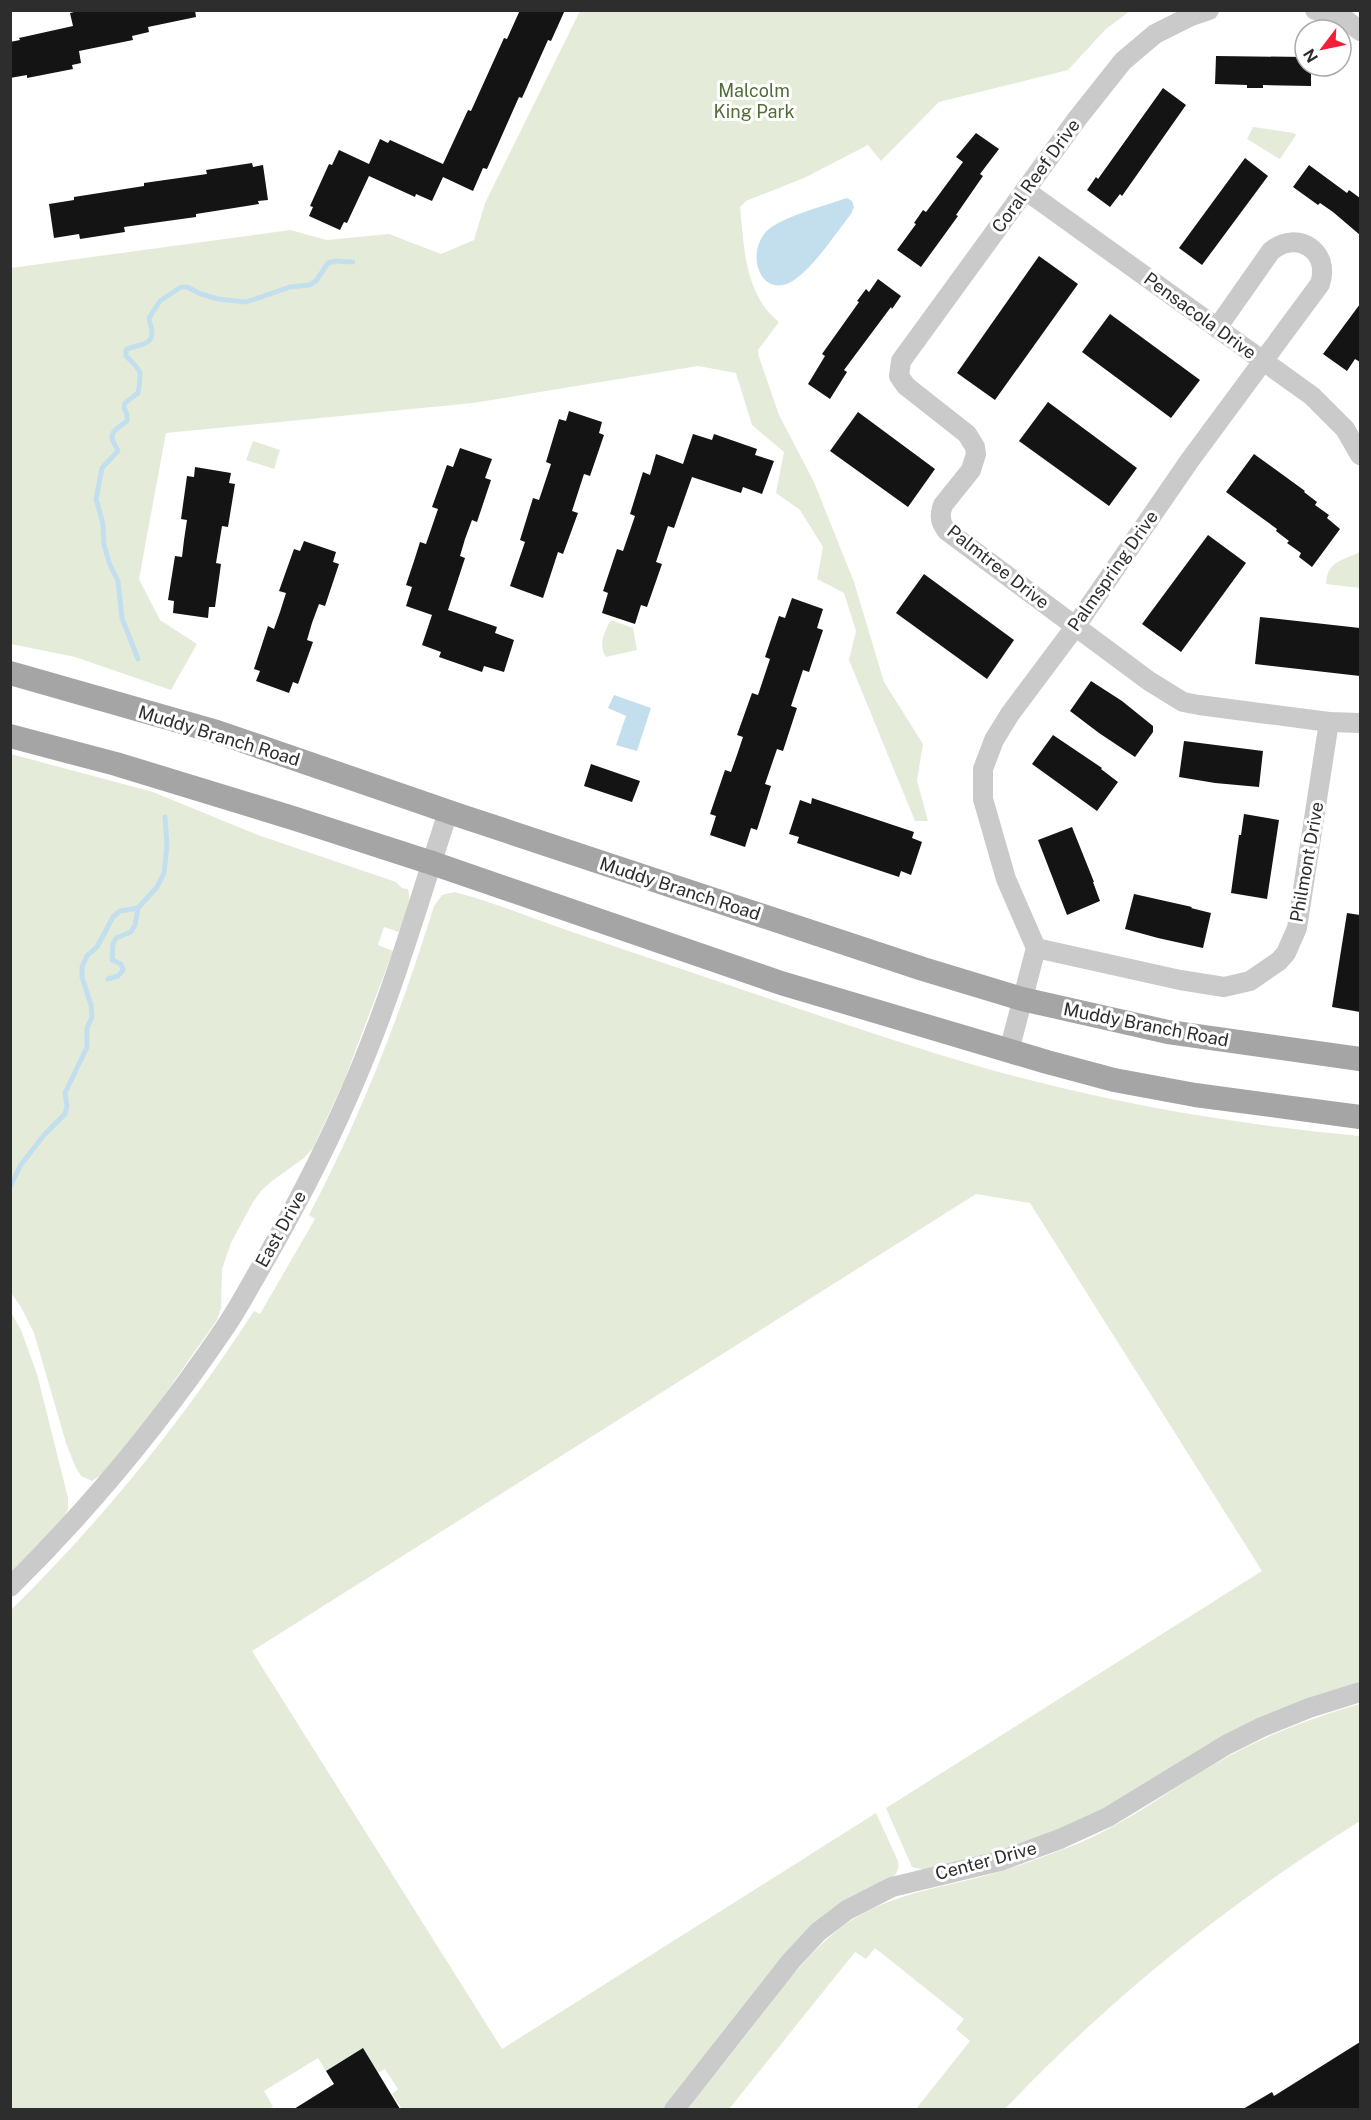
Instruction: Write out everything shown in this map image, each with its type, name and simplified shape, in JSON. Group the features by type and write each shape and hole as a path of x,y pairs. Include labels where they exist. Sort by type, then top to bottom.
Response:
{"main road":[{"name":"Muddy Branch Road","path":"10,673 217,732 448,812 923,969 1022,999 1168,1032 1360,1059"},
{"path":"10,736 116,764 432,863 781,982 1009,1051 1114,1080 1195,1095 1360,1117"}],"street":[{"name":"Coral Reef Drive","path":"898,376 901,361 1083,111 1123,61 1155,34 1191,16 1209,10"},
{"path":"1316,10 1345,19 1360,30"},
{"name":"Pensacola Drive","path":"1025,190 1312,396 1346,429 1360,454"},
{"name":"Palmspring Drive","path":"1036,948 1006,879 983,799 983,769 994,740 1010,714 1075,627 1190,460 1320,284 1323,276 1319,259 1314,251 1304,243 1287,242 1271,251 1217,328"},
{"name":"Palmtree Drive","path":"898,376 906,386 967,434 975,447 976,454 971,470 944,505 940,519 947,531 1149,681 1183,702 1329,722 1360,723"},
{"name":"Philmont Drive","path":"1036,948 1180,980 1224,987 1250,981 1279,961 1286,953 1297,927 1329,722"},
{"name":"East Drive","path":"10,1587 85,1510 132,1453 167,1409 237,1308 302,1192 361,1068 386,1002 448,812"},
{"path":"1009,1051 1036,948"},
{"name":"Center Drive","path":"674,2109 791,1961 818,1932 847,1910 877,1893 900,1885 1000,1860 1067,1836 1108,1817 1226,1745 1262,1727 1309,1708 1360,1692"}],"green space":[{"name":"Malcolm King Park","path":"580,11 1130,11 1106,29 1068,70 939,102 881,161 868,145 804,178 746,201 740,207 745,254 753,285 768,311 779,322 758,350 759,357 779,415 814,482 854,582 884,682 923,744 917,780 928,821 915,821 849,660 856,631 844,593 817,579 823,547 800,510 776,493 784,452 752,425 736,373 698,366 473,403 166,433 139,579 160,620 197,644 171,690 75,657 11,644 11,268 290,230 327,240 389,234 441,254 474,240 485,203"},
{"path":"1253,127 1296,135 1280,159 1247,139"},
{"path":"253,441 280,450 274,469 246,460"},
{"path":"1360,552 1360,588 1326,584 1332,566"},
{"path":"611,620 633,628 637,650 606,657 602,643"},
{"path":"11,754 153,792 258,835 396,882 402,888 408,889 409,894 407,911 399,932 384,927 378,945 393,951 344,1081 313,1148 304,1158 272,1181 253,1202 231,1243 222,1269 221,1308 217,1320 151,1414 102,1474 92,1481 81,1476 75,1466 66,1443 34,1333 11,1293"},
{"path":"454,892 846,1025 986,1068 1091,1095 1145,1106 1252,1124 1360,1136 1360,1683 1130,1794 1083,1820 1000,1852 925,1870 912,1867 886,1808 1262,1571 1030,1203 976,1194 252,1651 502,2049 876,1813 898,1861 897,1872 886,1882 870,1888 712,2047 664,2109 402,2109 392,2094 398,2089 385,2069 378,2073 363,2048 326,2071 318,2058 264,2091 273,2107 268,2109 11,2110 11,1610 110,1504 170,1430 254,1311 260,1314 315,1219 309,1215 346,1140 379,1064 434,906 442,895"},
{"path":"10,1311 21,1330 37,1374 68,1498 68,1509 64,1518 10,1573"},
{"path":"1360,1704 1360,1821 1265,1884 1174,1953 1087,2028 1005,2109 916,2109 970,2041 956,2029 964,2019 875,1948 866,1959 855,1952 729,2109 687,2110 801,1966 826,1940 856,1917 893,1900 1002,1871 1077,1844 1114,1826 1218,1762 1252,1744 1323,1715"}],"water":[{"path":"847,198 852,201 854,207 851,214 805,271 789,283 778,286 769,283 758,269 757,259 762,238 769,229 795,215"},
{"path":"614,695 651,708 637,751 616,745 626,716 608,708"}],"building":[{"path":"82,10 195,10 196,17 148,27 149,32 132,36 133,40 79,51 81,63 72,65 73,69 27,78 27,75 10,78 10,42 73,26 70,13"},
{"path":"520,10 565,10 551,41 548,40 522,98 519,97 487,169 483,168 473,191 443,177 432,201 416,194 415,197 369,176 347,223 344,222 340,230 309,216 313,207 310,206 329,164 332,165 339,150 369,164 380,139 388,143 390,140 443,164"},
{"path":"1216,56 1293,57 1293,78 1311,78 1311,86 1263,85 1263,88 1247,88 1247,85 1215,84"},
{"path":"1163,88 1186,105 1122,196 1120,194 1110,207 1087,190 1096,177 1098,179"},
{"path":"976,133 999,149 980,174 983,176 956,215 958,216 921,267 897,250 923,210 926,212 963,162 956,157"},
{"path":"1245,158 1268,176 1202,265 1179,248"},
{"path":"252,163 253,167 263,165 268,200 258,201 259,204 196,214 196,217 124,227 125,232 80,239 79,234 54,238 49,204 74,200 74,197 144,186 144,183 207,174 206,170"},
{"path":"1309,165 1347,193 1349,190 1360,198 1360,235 1333,212 1320,203 1318,205 1293,187"},
{"path":"1039,256 1078,284 995,400 957,373"},
{"path":"878,279 901,296 844,370 847,372 830,399 808,384 825,356 822,354 859,302 857,301 866,289 869,292"},
{"path":"1360,304 1360,362 1355,359 1347,371 1323,354"},
{"path":"1110,314 1200,380 1171,418 1082,352"},
{"path":"1048,402 1137,468 1109,506 1019,441"},
{"path":"569,411 602,422 599,433 604,435 590,476 584,474 572,511 578,513 563,554 558,552 543,598 510,586 525,542 520,540 533,498 539,500 551,464 546,462 559,419 566,421"},
{"path":"858,412 935,469 908,507 830,451"},
{"path":"693,434 712,440 714,434 757,449 755,455 774,461 762,494 743,487 741,493 692,477 674,528 668,526 656,562 662,564 647,607 641,605 635,624 602,613 608,593 603,591 617,549 623,551 635,516 630,514 643,472 650,475 656,454 683,464"},
{"path":"460,448 492,459 485,478 491,480 477,522 472,520 465,539 460,556 465,558 448,610 497,627 495,633 514,640 504,672 484,666 482,672 439,657 441,652 422,645 432,615 406,606 412,587 406,585 420,542 426,544 438,509 432,507 447,465 453,467"},
{"path":"1254,454 1305,491 1317,502 1315,505 1329,515 1327,518 1340,529 1312,567 1299,557 1301,553 1287,543 1289,541 1276,531 1277,529 1226,492"},
{"path":"195,467 231,473 229,483 235,484 228,527 222,526 216,563 221,564 215,607 209,607 208,618 173,613 174,601 168,600 175,556 182,557 187,520 181,519 187,476 194,477"},
{"path":"1208,535 1246,563 1181,652 1142,624"},
{"path":"304,541 336,552 333,562 339,564 325,606 319,604 312,623 307,640 313,642 298,684 293,682 289,693 256,681 260,671 254,669 268,626 274,629 280,612 286,593 279,591 294,549 300,551"},
{"path":"924,574 1014,640 987,679 896,613"},
{"path":"792,598 823,609 817,628 823,630 809,672 803,670 791,706 797,708 783,751 777,749 765,784 771,786 757,830 751,828 745,847 710,835 716,816 710,814 725,770 731,772 737,755 743,737 737,735 752,693 758,695 770,659 765,657 779,616 785,618"},
{"path":"1260,617 1360,628 1360,676 1255,664"},
{"path":"1091,681 1122,701 1153,726 1153,732 1135,757 1070,711"},
{"path":"1053,735 1102,768 1118,782 1097,811 1032,764"},
{"path":"1184,741 1263,751 1259,787 1179,777"},
{"path":"591,764 640,781 632,802 584,786"},
{"path":"812,798 914,832 912,838 922,842 911,875 901,871 899,877 797,843 799,837 789,834 800,800 811,804"},
{"path":"1244,814 1279,820 1267,899 1231,893"},
{"path":"1072,827 1100,901 1067,915 1038,840"},
{"path":"1134,894 1211,913 1203,948 1125,929"},
{"path":"1347,913 1360,915 1360,1012 1332,1007"},
{"path":"1360,2042 1360,2109 1243,2109 1272,2092 1274,2096"},
{"path":"363,2048 400,2109 294,2109 334,2084 326,2071"}],"waterway":[{"path":"138,659 122,618 118,581 104,545 103,524 96,499 102,468 118,451 112,435 127,421 125,403 138,393 140,372 126,356 126,350 149,340 152,332 149,318 160,301 181,287 187,287 218,299 246,302 290,287 309,285 316,281 328,263 353,262"},
{"path":"10,1187 20,1166 44,1135 65,1114 67,1106 65,1093 87,1047 87,1028 92,1017 91,1005 82,977 82,967 87,956 97,947 113,917 120,911 138,908 157,887 164,873 167,846 165,817"},
{"path":"108,979 118,976 123,970 121,964 112,960 113,944 116,938 131,932 135,925 138,908"}]}
